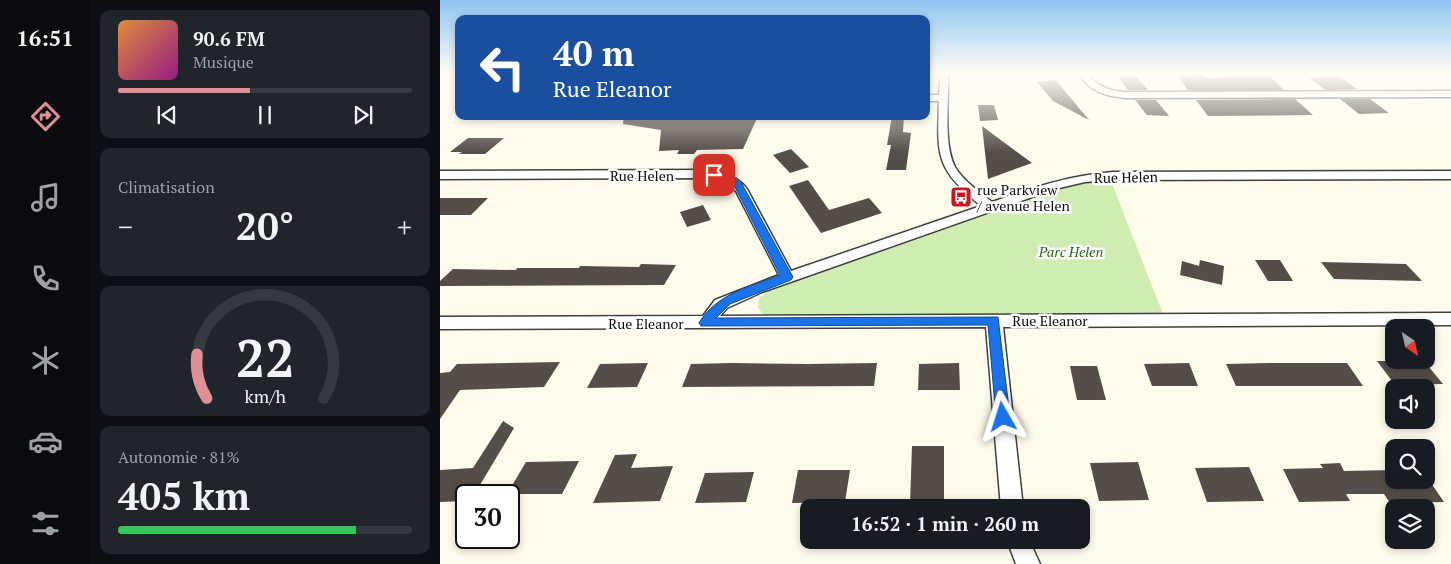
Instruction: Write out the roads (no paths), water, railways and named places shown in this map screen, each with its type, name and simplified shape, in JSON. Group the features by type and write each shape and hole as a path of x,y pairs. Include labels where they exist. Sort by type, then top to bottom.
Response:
{"street":[{"path":"945,100 944,146 948,164 956,176 990,207"},
{"name":"Rue Helen","path":"440,175 703,174 724,177 736,183 741,189 787,277"},
{"name":"Rue Helen","path":"706,323 725,301 787,277 1059,183 1094,177 1451,176"},
{"name":"Rue Eleanor","path":"440,323 1451,319"},
{"path":"994,320 1011,499"},
{"path":"1022,549 1028,564"}],"place":[{"name":"rue Parkview / avenue Helen","path":"961,197"}],"park label":[{"name":"Parc Helen","path":"1071,251"}]}
